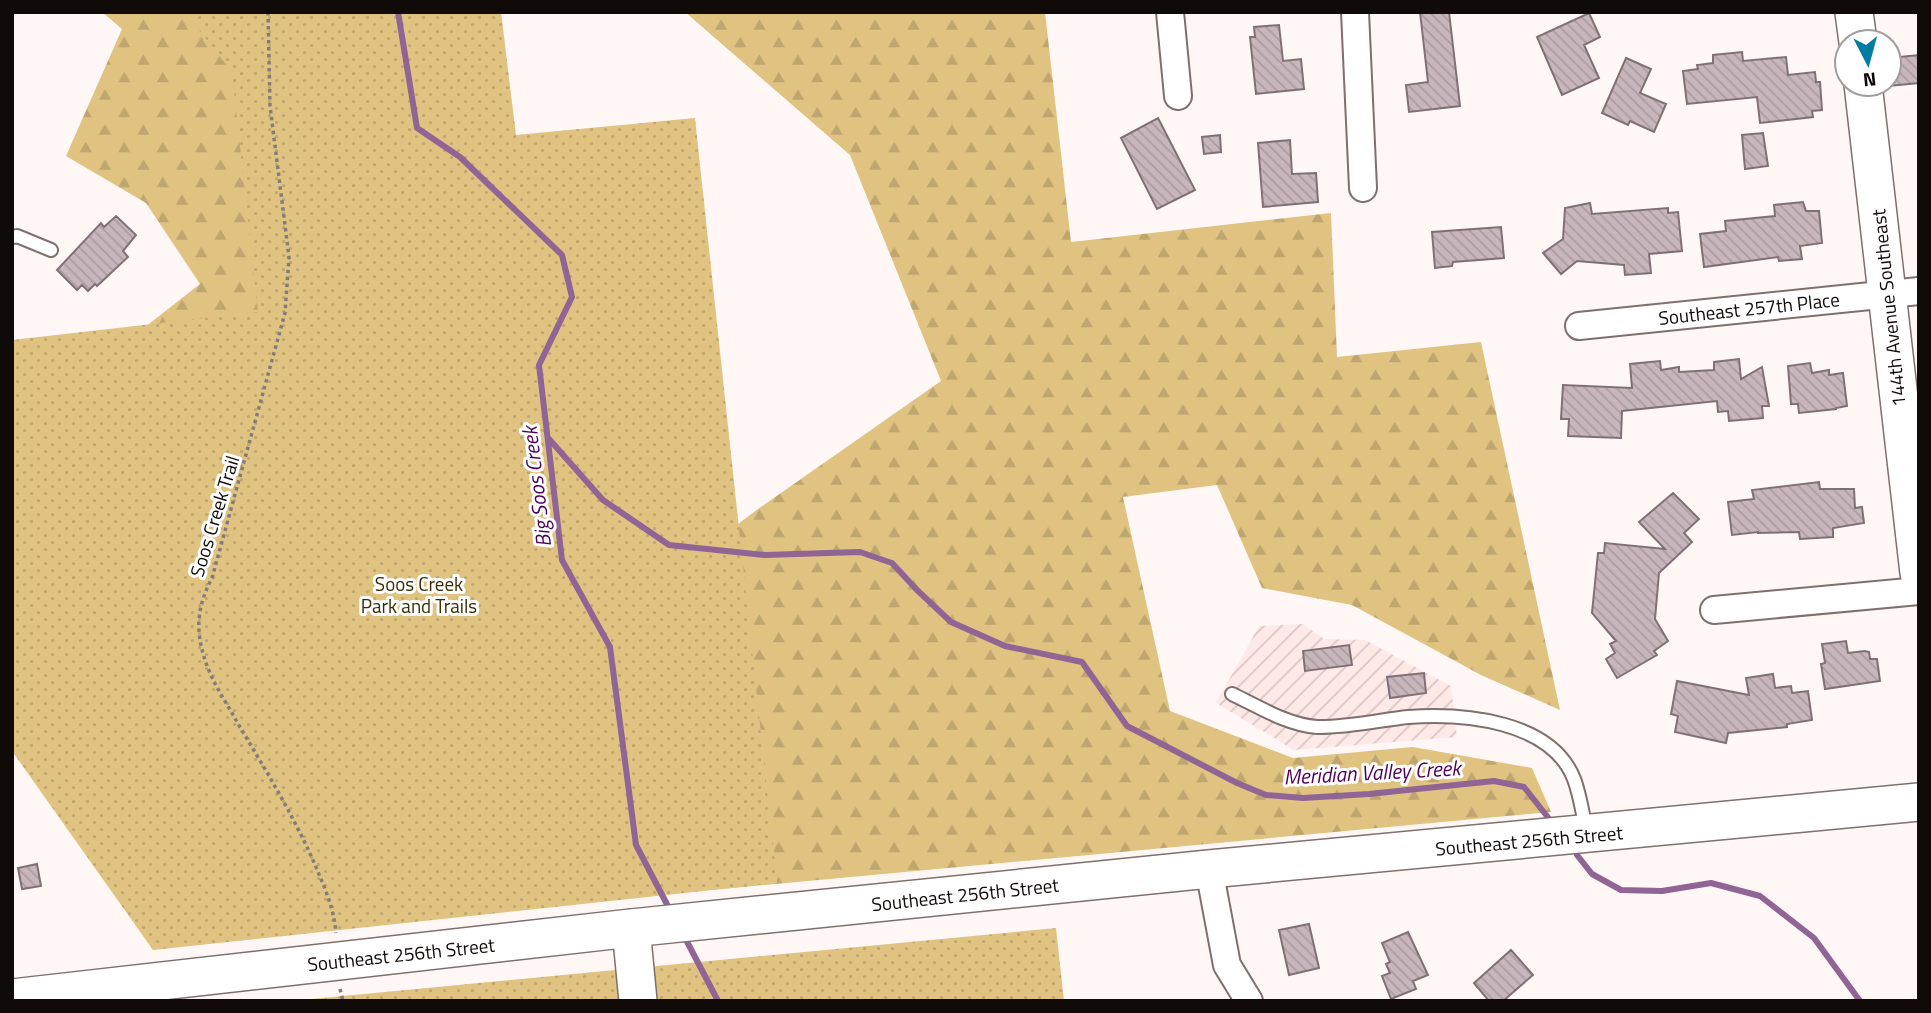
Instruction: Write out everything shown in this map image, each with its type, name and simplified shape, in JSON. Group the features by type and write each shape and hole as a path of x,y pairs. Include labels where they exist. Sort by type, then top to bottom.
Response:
{"main road":[{"name":"144th Avenue Southeast","path":"1866,98 1903,292 1919,573"},
{"name":"Southeast 256th Street","path":"12,998 660,926 1209,869 1919,802"},
{"path":"638,1001 660,926"}],"street":[{"path":"1170,12 1178,96"},
{"path":"1355,12 1363,188"},
{"name":"Southeast 257th Place","path":"1579,326 1903,292"},
{"path":"1714,610 1919,590"},
{"path":"1209,869 1227,965 1249,1001"}],"lane":[{"path":"12,237 17,236 51,250"},
{"path":"1232,694 1291,721 1317,727 1410,717 1454,717 1518,729 1543,741 1561,757 1573,777 1587,835"}],"path":[{"name":"Soos Creek Trail","path":"268,12 270,106 289,257 285,313 212,578 201,598 199,630 206,662 218,689 300,830 330,900 334,914 343,1001"}],"shaded area":[{"path":"1303,624 1324,639 1365,640 1451,686 1457,737 1294,750 1216,703 1259,626"}],"green space":[{"path":"102,12 279,12 474,354 72,384 200,284 146,203 66,156 122,29"},
{"name":"Soos Creek Park and Trails","path":"185,12 501,12 516,135 695,118 777,883 153,950 12,751 12,340 258,312 232,72"},
{"path":"685,12 1045,12 1071,242 1331,213 1337,357 1481,342 1560,710 1481,675 1352,605 1262,588 1217,485 1123,497 1170,711 1293,758 1413,747 1532,768 1551,812 689,892 650,590 758,509 941,381 850,155"},
{"path":"1056,928 1064,1001 291,1001"}],"building":[{"path":"1420,12 1449,12 1460,106 1409,112 1406,85 1428,82"},
{"path":"1589,13 1600,37 1584,45 1599,78 1562,95 1537,37"},
{"path":"1279,25 1283,61 1301,59 1304,89 1256,94 1250,37 1255,37 1254,27"},
{"path":"1742,52 1743,61 1786,57 1788,75 1815,72 1816,82 1820,82 1822,110 1812,111 1813,117 1760,123 1757,97 1687,104 1683,71 1698,69 1697,65 1713,63 1713,55"},
{"path":"1919,55 1919,83 1903,85 1903,57"},
{"path":"1626,58 1651,69 1640,93 1666,104 1654,132 1630,121 1628,125 1602,113"},
{"path":"1158,118 1195,190 1157,209 1121,138"},
{"path":"1763,133 1768,166 1745,169 1742,135"},
{"path":"1220,135 1221,152 1204,154 1202,137"},
{"path":"1290,140 1292,174 1316,173 1318,202 1263,207 1258,143"},
{"path":"1803,202 1806,211 1819,211 1822,243 1800,246 1802,259 1779,261 1778,257 1704,267 1700,234 1726,231 1725,221 1775,216 1774,205"},
{"path":"1590,203 1592,214 1668,208 1668,213 1678,212 1682,251 1649,254 1651,273 1625,275 1624,265 1577,261 1561,274 1543,253 1563,239 1565,208"},
{"path":"116,216 136,235 123,251 128,257 97,286 95,284 88,291 82,285 77,290 57,270 101,223 104,227"},
{"path":"1501,227 1504,258 1453,262 1452,266 1435,268 1432,232"},
{"path":"1739,359 1741,379 1762,367 1769,406 1762,406 1763,418 1729,421 1728,411 1718,412 1717,401 1622,411 1621,438 1568,436 1569,419 1561,419 1563,385 1632,388 1630,364 1660,361 1661,370 1679,367 1679,372 1714,370 1714,362"},
{"path":"1810,363 1812,373 1829,370 1829,375 1843,373 1847,406 1799,413 1798,404 1791,404 1788,366"},
{"path":"1819,482 1820,489 1854,489 1855,508 1862,507 1864,523 1833,528 1833,537 1800,539 1799,532 1732,535 1728,502 1754,499 1752,490"},
{"path":"1673,493 1699,519 1684,533 1692,542 1659,573 1655,619 1668,641 1654,651 1657,655 1617,678 1606,659 1615,653 1610,644 1616,641 1592,613 1598,553 1604,553 1605,543 1665,549 1639,522"},
{"path":"1846,641 1848,653 1865,651 1869,652 1870,659 1877,659 1880,681 1825,689 1821,664 1825,663 1822,644"},
{"path":"1349,645 1352,665 1305,671 1303,651"},
{"path":"1424,673 1426,693 1390,698 1387,677"},
{"path":"1773,674 1775,688 1791,686 1792,693 1808,691 1812,720 1787,724 1787,727 1728,733 1726,743 1675,732 1678,716 1671,714 1677,681 1749,695 1746,678"},
{"path":"37,864 41,886 22,889 18,868"},
{"path":"1309,924 1319,968 1289,975 1279,930"},
{"path":"1408,932 1428,975 1413,981 1416,989 1391,999 1382,976 1390,973 1386,964 1390,962 1382,943"},
{"path":"1511,950 1533,975 1503,1001 1489,1001 1474,983"}],"waterway":[{"name":"Big Soos Creek","path":"398,12 417,128 460,157 562,255 572,297 539,365 562,560 610,647 636,845 671,912"},
{"name":"Meridian Valley Creek","path":"549,439 603,500 669,545 765,555 860,552 892,563 951,622 1005,646 1082,662 1127,726 1237,783 1266,795 1303,798 1369,794 1494,781 1524,787 1550,820"},
{"name":"Meridian Valley Creek","path":"1577,855 1592,874 1621,890 1662,891 1711,883 1760,896 1814,938 1860,1001"},
{"name":"Big Soos Creek","path":"683,934 718,1001"}]}
